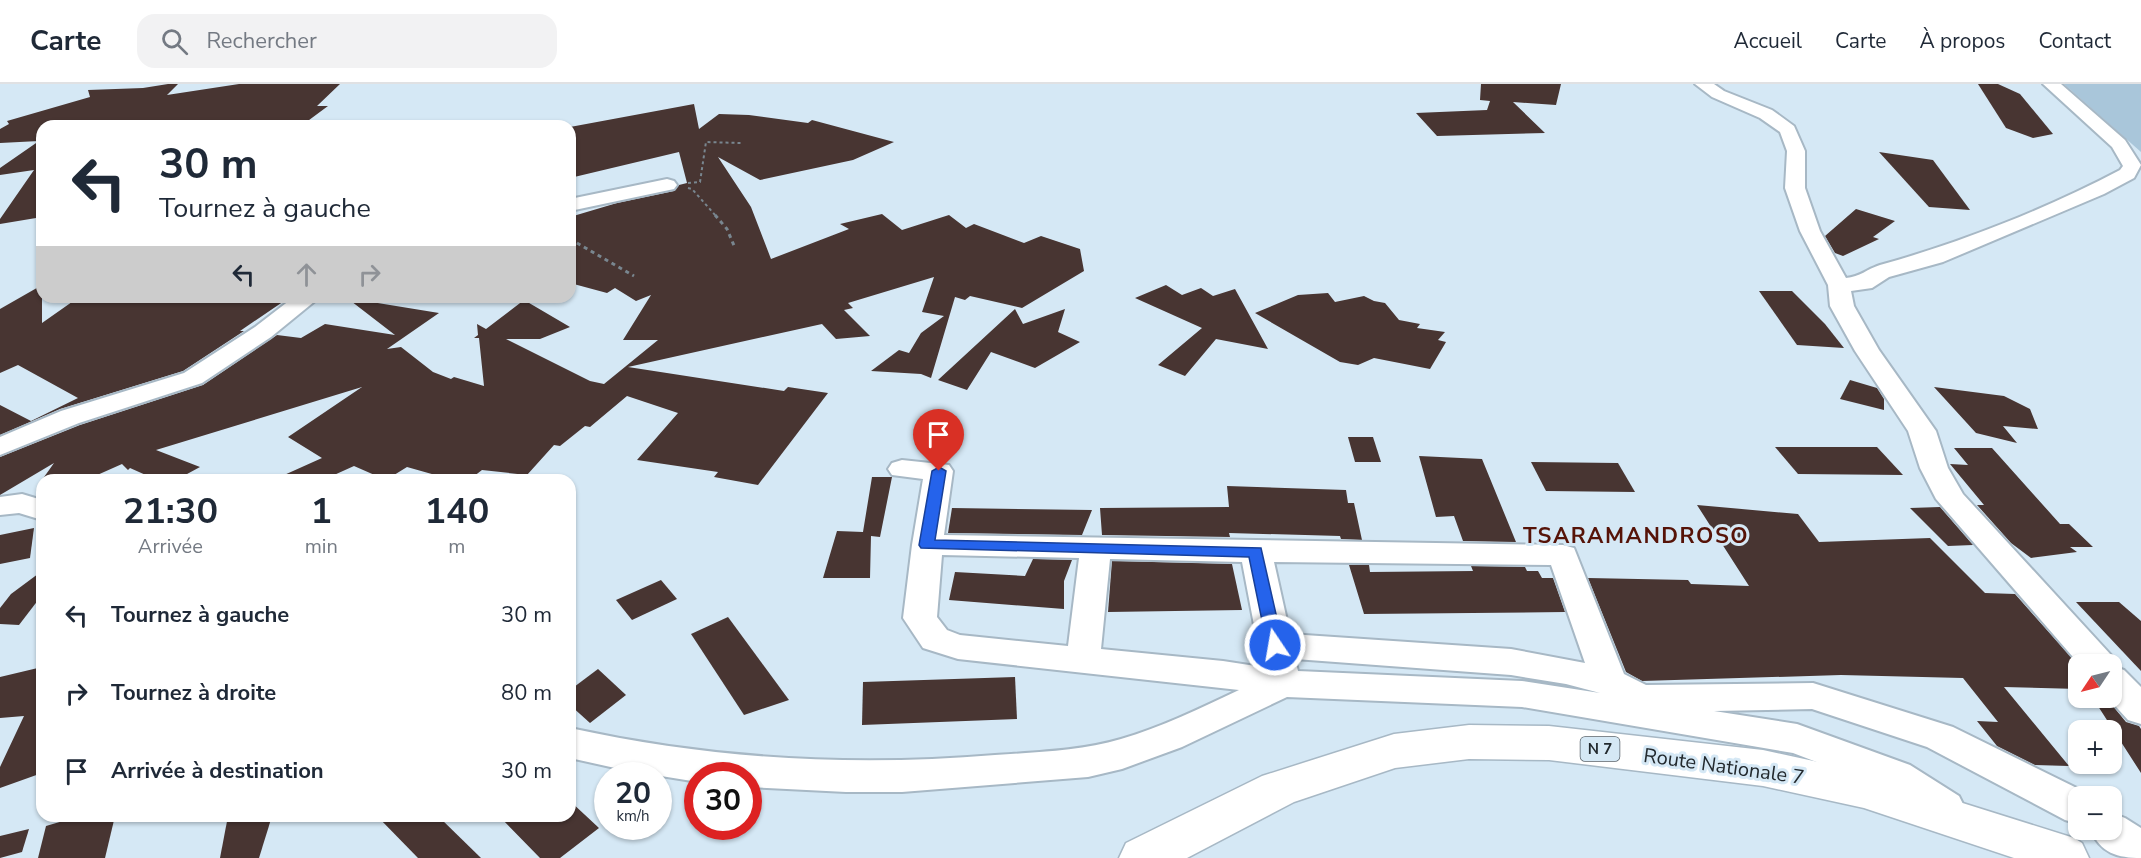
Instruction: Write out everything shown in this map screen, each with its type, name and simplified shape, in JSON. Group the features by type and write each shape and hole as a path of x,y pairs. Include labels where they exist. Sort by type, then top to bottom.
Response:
{"main road":[{"name":"Route Nationale 7","path":"1143,858 1278,789 1394,751 1469,742 1549,743 1763,768 1864,790 2056,852 2065,858"}],"street":[{"path":"1702,84 1718,94 1766,114 1788,130 1796,151 1795,188 1810,231 1839,285 1842,306 1867,351 1922,431 1934,468 1951,499 2090,654"},
{"path":"1839,285 1864,283 1881,272 1927,260 2097,190 2127,174 2132,166 2119,144 2051,84"},
{"path":"576,204 667,185"},
{"path":"0,447 70,417 193,378 263,332 301,303"},
{"path":"902,469 939,471 927,545 920,618 935,639 958,647 1223,674 1283,684 1522,694 1797,739 1896,776 1969,823"},
{"path":"0,506 22,503 36,509"},
{"path":"927,545 1256,552 1563,555 1609,682"},
{"path":"1083,661 1096,548"},
{"path":"1256,552 1283,684"},
{"path":"1275,645 1512,662 1566,671 1609,682 1641,699 1814,696 1940,737 2068,802"},
{"path":"576,744 626,757 793,776 966,774 1098,760 1180,733 1283,684"},
{"path":"2122,690 2141,710"},
{"path":"2122,837 2141,850"}],"path":[{"path":"667,185 700,182 706,142 741,143"},
{"path":"667,185 692,189 727,229 735,248"},
{"path":"576,242 634,276"}],"shaded area":[{"path":"2064,84 2141,84 2141,152"}],"building":[{"path":"178,84 167,95 239,84 340,84 317,106 328,106 309,120 36,120 36,141 0,143 0,129 9,124 7,121 90,97 88,90"},
{"path":"1481,84 1561,84 1556,105 1513,102 1545,133 1437,136 1416,113 1487,110 1490,101 1480,100"},
{"path":"1978,84 1998,84 2020,94 2053,134 2033,138 2006,128"},
{"path":"694,104 699,129 719,114 749,115 808,123 812,120 894,142 853,160 760,180 718,157 751,207 771,259 849,229 840,224 882,214 902,230 949,215 966,228 974,224 1024,243 1041,236 1080,249 1084,271 1022,308 970,296 965,300 955,297 931,378 921,374 871,371 899,350 909,353 921,333 944,316 922,312 934,277 848,303 853,308 844,310 870,336 836,339 822,324 628,367 784,391 788,387 828,393 758,485 714,477 718,472 637,460 678,413 627,396 590,427 585,426 560,446 554,445 528,474 482,470 477,474 432,474 407,467 396,474 372,474 354,466 336,474 286,474 322,458 288,437 362,387 156,450 200,467 187,474 144,474 130,468 128,470 122,464 100,474 46,474 54,463 0,495 0,457 80,425 203,385 277,335 301,338 325,324 395,335 353,303 378,303 439,313 387,349 401,347 433,372 451,379 454,377 484,386 479,338 474,338 478,335 477,324 486,329 520,303 529,303 570,327 540,339 506,339 590,381 604,384 658,340 623,340 651,295 636,301 615,288 607,293 576,285 576,215 617,203 674,191 679,185 687,183 679,152 576,177 576,126"},
{"path":"36,143 36,218 0,224 0,219 34,170 0,175 0,168"},
{"path":"1879,152 1933,160 1970,210 1929,207"},
{"path":"1856,209 1895,221 1873,237 1879,239 1843,256 1835,253 1825,236"},
{"path":"1166,285 1182,295 1201,288 1213,296 1235,289 1268,349 1216,339 1185,376 1158,365 1202,328 1135,298"},
{"path":"36,288 36,303 42,303 42,323 70,303 281,303 240,331 244,331 183,371 60,409 0,435 0,405 31,421 78,398 18,365 0,373 0,309"},
{"path":"1759,291 1792,291 1825,324 1844,348 1797,345"},
{"path":"1328,293 1335,302 1364,296 1385,303 1399,320 1420,324 1417,328 1445,332 1438,340 1446,342 1430,369 1374,358 1358,365 1340,362 1255,313 1298,295"},
{"path":"1015,309 1023,324 1065,309 1058,332 1080,342 1035,368 991,352 967,390 938,380"},
{"path":"1850,380 1877,388 1884,399 1884,410 1840,399"},
{"path":"1934,387 2004,396 2030,409 2038,429 2003,426 2017,443 1976,433"},
{"path":"1348,437 1373,437 1381,462 1355,462"},
{"path":"1775,447 1877,447 1903,475 1798,474"},
{"path":"1954,448 1992,448 2060,524 2069,524 2093,547 2070,547 2077,552 2031,558 2011,543 1977,505 1984,505 1950,464 1968,465"},
{"path":"1419,456 1482,459 1516,542 1463,541 1454,516 1436,517"},
{"path":"1531,462 1618,463 1635,492 1546,491"},
{"path":"872,477 892,477 880,537 871,536 870,578 823,578 837,531 863,532"},
{"path":"1227,486 1346,490 1348,503 1354,503 1362,540 1341,539 1340,536 1229,533 1230,537 1102,535 1100,508 1229,507"},
{"path":"1697,505 1798,514 1819,542 1930,538 1985,593 2015,594 2068,654 2068,689 2004,687 2068,766 2035,765 1997,746 1977,721 1998,722 1963,678 1841,675 1642,681 1626,672 1588,578 1688,580 1691,584 1749,586"},
{"path":"1940,507 1973,545 1948,546 1910,508"},
{"path":"952,508 1092,510 1082,535 948,533"},
{"path":"34,528 30,558 0,564 0,535"},
{"path":"1033,559 1072,560 1064,581 1064,609 949,600 955,572 1025,576"},
{"path":"1112,561 1232,564 1242,610 1108,612"},
{"path":"1349,565 1369,565 1370,572 1473,571 1471,566 1525,567 1527,571 1538,571 1542,578 1553,578 1565,612 1364,614"},
{"path":"36,575 36,603 19,625 0,624 0,608 11,594"},
{"path":"661,580 677,599 632,620 616,600"},
{"path":"2076,602 2119,602 2141,621 2141,671"},
{"path":"728,617 789,700 744,715 691,634"},
{"path":"36,668 36,775 0,788 0,767 24,716 0,718 0,677"},
{"path":"598,669 626,695 590,723 576,710 576,686"},
{"path":"1015,677 1017,719 862,725 863,682"},
{"path":"2099,708 2114,708 2126,722 2139,726 2141,729 2141,773 2122,743 2122,720 2107,720"},
{"path":"576,807 594,823 594,832 560,858 540,858 505,822 576,822"},
{"path":"60,822 114,822 105,858 38,858 46,826"},
{"path":"227,822 270,822 259,858 220,858"},
{"path":"383,822 444,822 481,858 418,858"},
{"path":"29,829 22,852 0,858 0,836"}],"district":[{"name":"TSARAMANDROSO","path":"1636,535"}],"route":[{"path":"939,471 927,545 1256,552 1275,645"}]}
